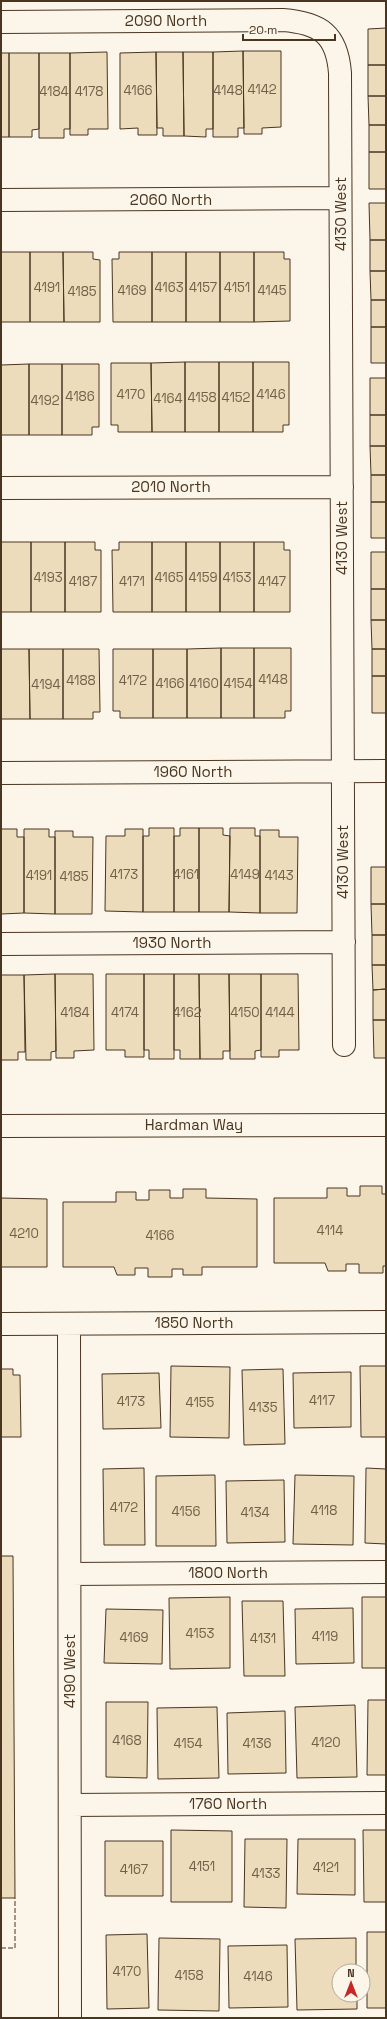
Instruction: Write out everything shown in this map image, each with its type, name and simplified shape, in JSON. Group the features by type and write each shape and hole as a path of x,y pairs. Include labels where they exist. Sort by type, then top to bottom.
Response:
{"street":[{"name":"2090 North","path":"1,22 283,20 307,24 328,35"},
{"name":"4130 West","path":"328,35 335,46 340,66 344,1045"},
{"name":"2060 North","path":"1,200 340,198"},
{"name":"2010 North","path":"1,488 342,487"},
{"name":"1960 North","path":"1,773 386,771"},
{"name":"1930 North","path":"1,944 344,942"},
{"name":"Hardman Way","path":"1,1126 386,1124"},
{"name":"1850 North","path":"1,1324 386,1322"},
{"name":"4190 West","path":"69,1324 70,2018"},
{"name":"1800 North","path":"70,1574 386,1572"},
{"name":"1760 North","path":"70,1806 386,1803"}],"building":[{"path":"386,28 386,65 368,65 368,29"},
{"path":"243,51 281,51 281,127 262,128 262,134 244,134"},
{"path":"243,51 244,128 238,128 238,137 213,137 213,52"},
{"path":"107,52 108,129 88,129 88,135 70,135 70,53"},
{"path":"156,52 183,52 184,136 163,136 163,128 157,128"},
{"path":"156,52 157,135 138,135 138,128 120,129 120,53"},
{"path":"183,52 213,52 213,129 206,129 206,137 184,136"},
{"path":"1,53 9,53 9,137 1,137"},
{"path":"9,53 39,53 39,129 32,130 32,137 9,137"},
{"path":"39,53 70,53 70,129 64,129 64,138 39,138"},
{"path":"368,65 386,65 386,96 368,96"},
{"path":"368,96 386,96 386,125 369,125"},
{"path":"369,125 386,125 386,152 369,152"},
{"path":"369,152 386,152 386,189 369,189"},
{"path":"369,203 386,203 386,240 370,240"},
{"path":"370,240 386,240 386,271 370,271"},
{"path":"1,252 30,252 30,322 1,322"},
{"path":"30,252 63,252 64,322 30,322"},
{"path":"63,252 93,252 93,259 100,260 100,322 64,322"},
{"path":"119,252 152,252 152,322 113,322 112,259 119,259"},
{"path":"152,252 186,252 186,322 152,322"},
{"path":"186,252 220,252 220,322 186,322"},
{"path":"220,252 254,252 254,322 220,322"},
{"path":"254,252 284,252 284,259 290,259 290,321 254,322"},
{"path":"370,271 386,271 386,300 371,300"},
{"path":"371,300 386,300 386,327 371,327"},
{"path":"371,327 386,327 386,363 371,363"},
{"path":"185,362 185,432 152,432 151,363"},
{"path":"185,362 219,362 219,432 185,432"},
{"path":"219,362 253,362 253,432 219,432"},
{"path":"253,362 289,362 289,425 283,425 283,432 253,432"},
{"path":"111,363 151,363 152,432 118,432 118,425 111,425"},
{"path":"29,364 29,435 1,435 1,365"},
{"path":"29,364 62,364 62,435 29,435"},
{"path":"62,364 99,364 99,427 92,427 92,435 62,435"},
{"path":"370,378 386,378 386,415 370,415"},
{"path":"370,415 386,415 386,446 370,446"},
{"path":"370,446 386,446 386,475 371,475"},
{"path":"371,475 386,475 386,502 371,502"},
{"path":"371,502 386,502 386,538 371,538"},
{"path":"1,542 31,542 31,612 1,612"},
{"path":"31,542 65,542 65,612 31,612"},
{"path":"65,542 95,542 95,550 101,550 101,612 65,612"},
{"path":"119,542 152,542 152,612 113,612 112,550 119,550"},
{"path":"152,542 186,542 186,612 152,612"},
{"path":"186,542 220,542 220,612 186,612"},
{"path":"220,542 254,542 254,612 220,612"},
{"path":"254,542 284,542 284,550 290,550 290,612 254,612"},
{"path":"371,552 386,552 386,589 371,589"},
{"path":"371,589 386,589 386,620 371,620"},
{"path":"371,620 386,620 386,649 372,649"},
{"path":"221,648 221,718 187,718 187,649"},
{"path":"221,648 254,648 254,718 221,718"},
{"path":"254,648 291,648 291,711 285,711 285,718 254,718"},
{"path":"1,649 29,649 30,719 1,719"},
{"path":"29,649 63,649 63,719 30,719"},
{"path":"63,649 99,649 100,712 93,712 93,719 63,719"},
{"path":"113,649 153,649 153,718 120,718 120,711 113,711"},
{"path":"153,649 187,649 187,718 153,718"},
{"path":"372,649 386,649 386,676 372,676"},
{"path":"372,676 386,676 386,713 372,713"},
{"path":"149,828 174,828 174,912 143,912 143,836 149,836"},
{"path":"180,828 199,828 199,912 174,912 174,836 180,836"},
{"path":"199,828 223,828 223,835 230,836 229,912 199,912"},
{"path":"230,828 255,828 255,836 260,836 260,913 229,912"},
{"path":"1,829 17,829 17,837 24,837 24,913 1,914"},
{"path":"24,829 49,829 49,837 55,837 55,914 24,913"},
{"path":"125,829 143,829 143,912 105,911 106,836 125,836"},
{"path":"260,830 279,830 279,837 298,837 297,913 260,913"},
{"path":"55,831 73,831 73,837 93,837 92,914 55,914"},
{"path":"371,867 386,867 386,904 371,904"},
{"path":"371,904 386,904 386,935 372,935"},
{"path":"372,935 386,935 386,965 372,965"},
{"path":"372,965 386,965 386,989 373,990"},
{"path":"55,974 93,974 94,1050 74,1051 74,1058 56,1058"},
{"path":"55,974 56,1051 51,1052 51,1060 26,1060 24,975"},
{"path":"106,974 144,974 144,1057 125,1057 125,1050 106,1050"},
{"path":"144,974 174,974 174,1059 149,1059 149,1050 144,1050"},
{"path":"174,974 199,974 200,1059 180,1059 180,1050 174,1050"},
{"path":"199,974 229,974 230,1051 223,1051 223,1059 200,1059"},
{"path":"229,974 261,974 261,1050 255,1051 255,1059 230,1059"},
{"path":"261,974 298,974 299,1050 279,1050 279,1057 261,1057"},
{"path":"1,975 24,975 25,1052 18,1052 18,1060 1,1060"},
{"path":"386,989 386,1020 373,1020 373,990"},
{"path":"373,1020 386,1020 386,1058 374,1058"},
{"path":"360,1186 382,1186 382,1194 386,1194 386,1266 383,1266 383,1273 359,1273 359,1264 346,1264 346,1271 328,1271 325,1263 274,1263 274,1198 327,1198 327,1188 347,1188 347,1196 360,1196"},
{"path":"183,1189 206,1189 206,1198 257,1199 257,1267 202,1267 202,1275 183,1275 183,1269 172,1269 172,1277 148,1277 148,1268 135,1268 135,1275 117,1275 114,1267 63,1267 63,1202 116,1202 116,1192 136,1192 136,1200 149,1200 149,1190 170,1190 170,1198 183,1198"},
{"path":"1,1198 47,1199 47,1267 1,1267"},
{"path":"171,1366 230,1367 229,1438 170,1437"},
{"path":"360,1366 386,1366 386,1437 361,1437"},
{"path":"1,1369 13,1369 13,1375 20,1375 21,1437 1,1437"},
{"path":"283,1369 285,1444 244,1445 242,1370"},
{"path":"351,1372 351,1427 294,1428 293,1373"},
{"path":"159,1373 161,1428 103,1429 102,1374"},
{"path":"144,1468 145,1545 104,1545 103,1469"},
{"path":"366,1468 386,1469 386,1544 365,1543"},
{"path":"215,1475 216,1546 156,1546 156,1476"},
{"path":"295,1475 354,1476 353,1545 293,1544"},
{"path":"284,1480 285,1542 227,1543 226,1481"},
{"path":"1,1556 13,1556 15,1898 1,1898"},
{"path":"230,1597 230,1668 170,1669 169,1598"},
{"path":"362,1597 386,1597 386,1668 362,1668"},
{"path":"242,1601 283,1601 285,1676 244,1676"},
{"path":"353,1608 354,1663 296,1664 295,1609"},
{"path":"106,1609 163,1610 162,1664 104,1663"},
{"path":"368,1700 386,1700 386,1775 367,1775"},
{"path":"106,1702 148,1702 147,1778 106,1777"},
{"path":"355,1705 357,1777 297,1778 295,1707"},
{"path":"217,1707 219,1778 158,1779 157,1708"},
{"path":"285,1711 286,1773 228,1774 227,1713"},
{"path":"171,1830 232,1831 232,1902 171,1902"},
{"path":"363,1830 386,1830 386,1902 364,1902"},
{"path":"245,1839 287,1839 286,1908 244,1907"},
{"path":"298,1839 355,1839 355,1895 297,1894"},
{"path":"105,1841 163,1841 163,1896 105,1896"},
{"path":"367,1932 386,1932 386,2008 367,2008 367,2003 371,2003 371,1963 367,1963"},
{"path":"147,1934 149,2008 107,2009 106,1935"},
{"path":"159,1938 220,1939 219,2011 158,2010"},
{"path":"356,1938 356,1963 331,1963 331,2003 357,2003 357,2009 297,2010 295,1939"},
{"path":"287,1945 288,2007 229,2008 228,1946"}],"fence":[{"path":"1,1948 15,1948 15,1898"}]}
